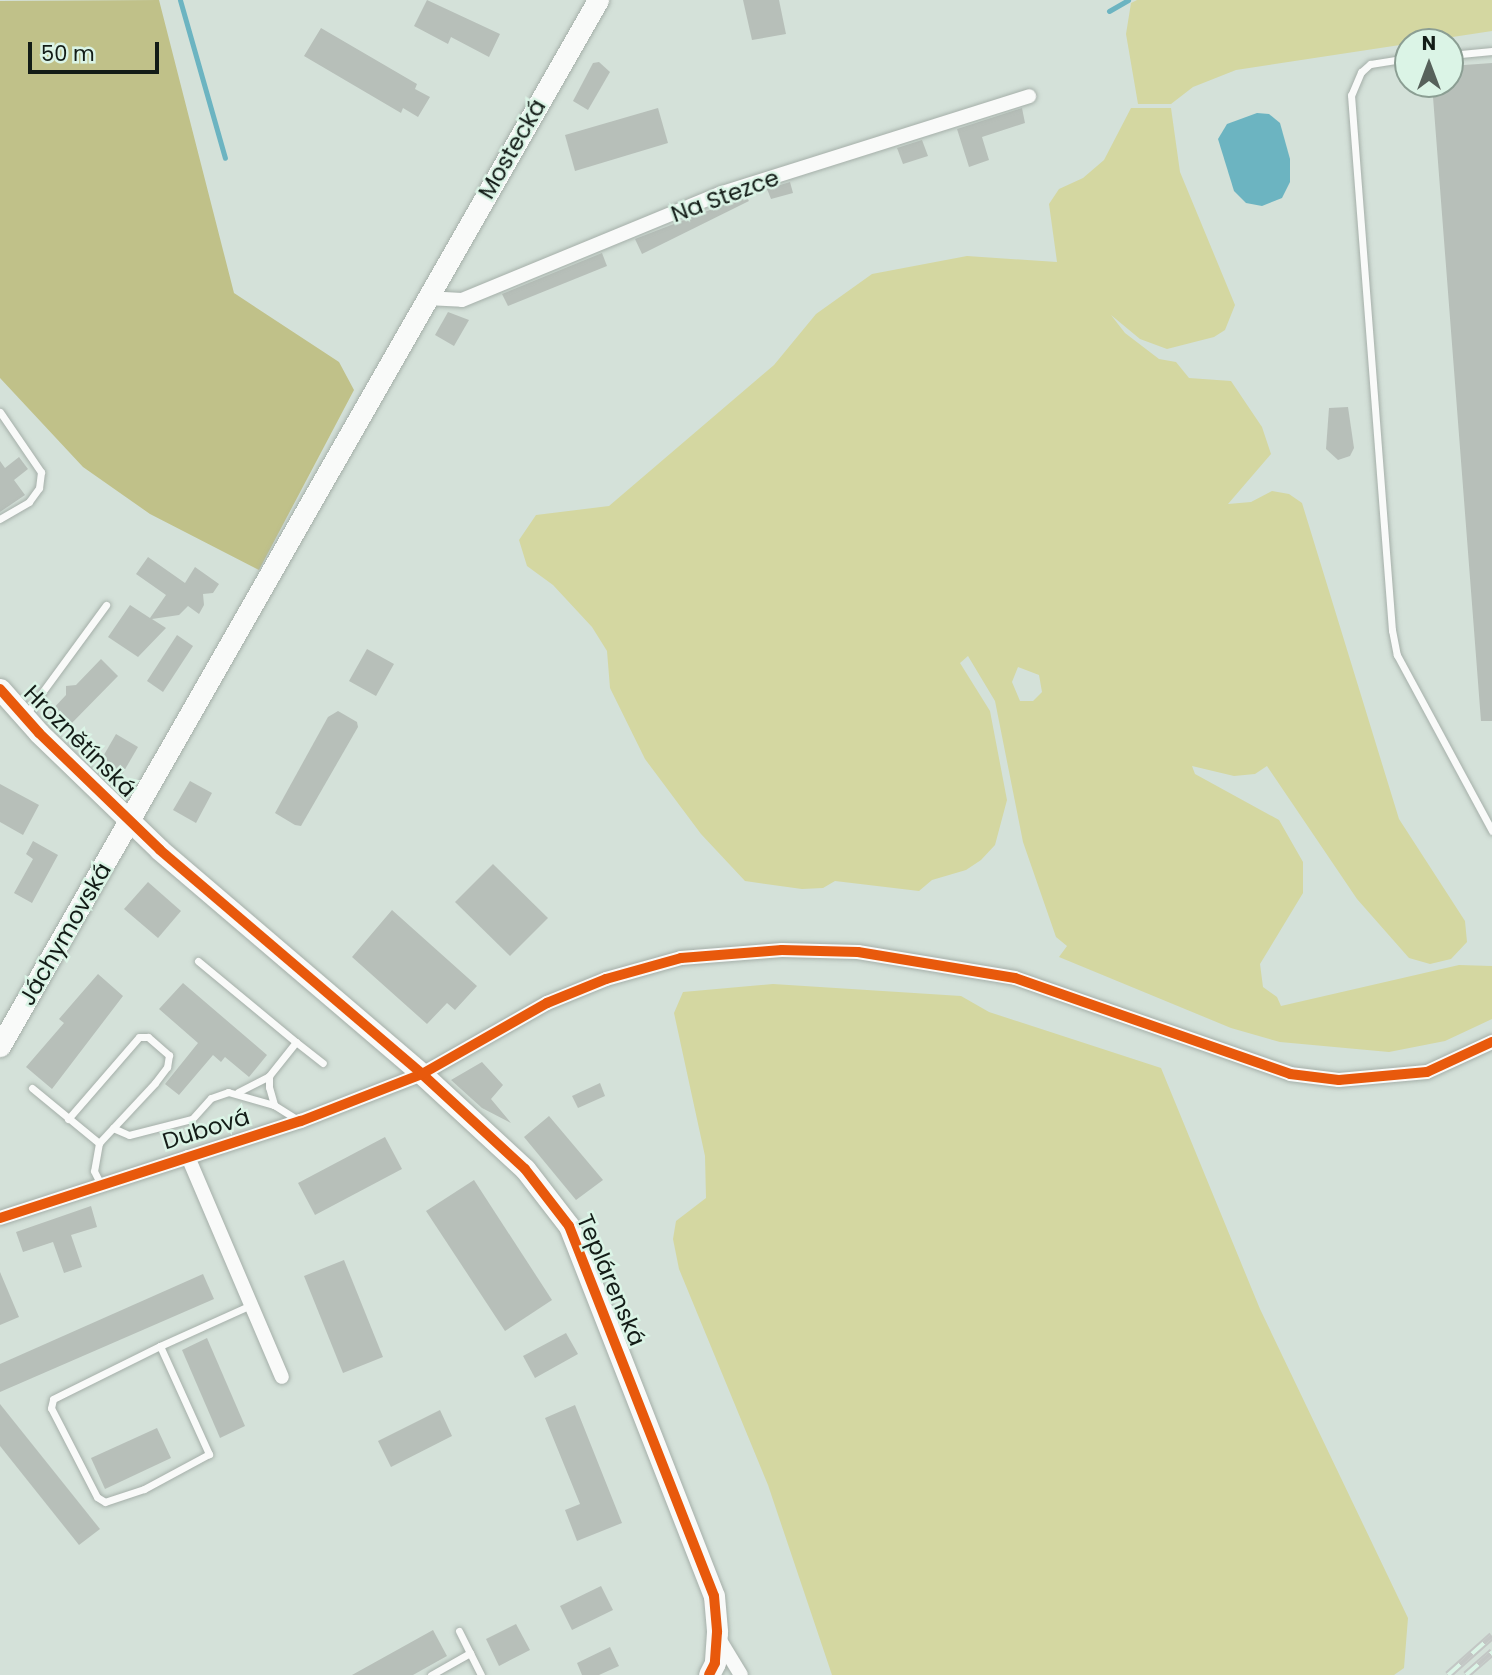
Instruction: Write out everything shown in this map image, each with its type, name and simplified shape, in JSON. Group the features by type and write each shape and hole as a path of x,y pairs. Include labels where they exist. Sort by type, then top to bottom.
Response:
{"street":[{"name":"Mostecká","path":"131,822 426,298 598,0"},
{"name":"Na Stezce","path":"426,298 462,300 722,193 1029,96"},
{"name":"Hroznětínská","path":"0,689 24,717 131,822"},
{"name":"Jáchymovská","path":"0,1046 131,822"},
{"name":"Teplárenská","path":"131,822 422,1074 526,1169 569,1226 714,1596 717,1636 709,1675"},
{"name":"Dubová","path":"0,1218 100,1183 301,1121 422,1074 547,1003 606,979 681,958 782,950 858,952 1015,978 1290,1074 1380,1080 1427,1072 1492,1042"},
{"path":"188,1157 282,1377"},
{"path":"717,1636 741,1675"}],"lane":[{"path":"1464,54 1492,51"},
{"path":"1394,60 1370,64 1361,72 1352,95 1392,630 1396,655 1492,831"},
{"path":"0,412 41,472 39,488 29,502 0,519"},
{"path":"24,717 106,605"},
{"path":"198,961 323,1063"},
{"path":"68,1119 139,1037 148,1037 169,1055 169,1063 99,1143 94,1171 100,1183"},
{"path":"113,1128 130,1135 192,1119 211,1098 238,1092 270,1076 296,1042"},
{"path":"270,1076 274,1105"},
{"path":"32,1088 99,1143"},
{"path":"238,1092 274,1105 301,1121"},
{"path":"160,1346 209,1454 144,1489 104,1502 97,1497 50,1404 160,1346 251,1305"},
{"path":"459,1631 481,1675"},
{"path":"431,1675 470,1653"}],"green space":[{"path":"159,0 234,293 339,362 354,390 259,570 150,514 83,467 0,378 0,1"},
{"path":"1137,0 1492,0 1492,31 1464,35 1464,28 1394,28 1394,46 1236,70 1193,87 1171,104 1138,104 1126,34 1131,3"},
{"path":"1131,108 1171,108 1180,172 1235,305 1225,330 1214,337 1167,349 1140,339 1111,315 1125,333 1159,359 1176,362 1189,378 1231,381 1262,427 1271,454 1228,504 1251,502 1272,491 1289,494 1302,503 1399,819 1465,921 1467,942 1451,959 1430,964 1409,958 1357,899 1267,766 1255,774 1234,776 1192,766 1195,774 1279,820 1303,862 1303,893 1260,964 1263,987 1277,997 1281,1006 1459,965 1492,966 1492,1019 1445,1041 1389,1052 1280,1042 1231,1028 1059,957 1067,946 1056,937 1023,842 995,701 968,656 960,663 990,711 1007,800 995,845 981,860 966,870 932,880 919,891 835,881 823,888 802,889 745,881 701,834 645,759 610,688 607,651 592,627 553,585 527,566 519,540 536,515 609,506 774,365 816,314 872,274 967,256 1057,262 1049,204 1059,189 1083,178 1104,160","holes":["1018,667 1039,675 1042,692 1033,701 1020,701 1012,682"]},
{"path":"773,984 961,996 989,1012 1161,1068 1260,1309 1408,1618 1404,1668 1394,1675 832,1675 768,1485 679,1269 673,1239 676,1221 706,1198 705,1156 674,1013 683,992"}],"water":[{"path":"1257,113 1269,114 1280,123 1290,159 1290,182 1282,198 1262,206 1246,203 1234,191 1218,139 1227,124"}],"building":[{"path":"427,0 500,34 489,57 451,37 448,44 414,26"},
{"path":"743,0 779,0 786,34 752,40"},
{"path":"321,28 417,84 415,89 430,97 418,117 403,108 401,113 304,56"},
{"path":"599,62 610,72 588,110 573,101 593,63"},
{"path":"1492,63 1492,721 1481,721 1433,98 1464,98 1464,65"},
{"path":"658,108 668,143 575,171 565,135"},
{"path":"1022,108 1025,123 982,137 989,160 969,167 957,129"},
{"path":"922,140 928,156 903,164 897,148"},
{"path":"790,182 793,193 771,199 767,189"},
{"path":"746,196 749,201 642,254 635,239"},
{"path":"602,253 607,266 508,306 502,294"},
{"path":"448,312 469,320 454,346 435,335"},
{"path":"1348,407 1354,448 1350,456 1338,460 1326,449 1329,408"},
{"path":"19,457 28,469 14,480 25,495 0,512 0,461 5,468"},
{"path":"148,557 185,583 195,567 219,584 213,593 203,594 204,605 199,614 188,606 179,615 152,619 166,628 138,657 108,637 130,605 150,618 166,595 136,574"},
{"path":"177,635 193,646 163,692 147,681"},
{"path":"367,649 394,664 376,696 349,681"},
{"path":"101,659 118,676 67,728 50,712 66,695 66,686 76,685"},
{"path":"338,711 357,722 358,727 301,826 295,825 275,813 328,717"},
{"path":"116,734 138,747 120,778 101,760"},
{"path":"190,781 212,793 196,823 173,810"},
{"path":"0,784 39,805 23,835 0,822"},
{"path":"33,841 58,855 32,903 14,893 33,859 26,854"},
{"path":"493,864 548,918 510,956 455,902"},
{"path":"148,882 181,911 158,938 124,909"},
{"path":"392,910 477,986 455,1010 447,1003 427,1024 352,957"},
{"path":"98,974 123,996 52,1089 26,1067 64,1023 59,1019"},
{"path":"183,983 267,1055 249,1077 225,1057 221,1062 213,1055 179,1095 165,1084 198,1043 159,1009"},
{"path":"482,1062 503,1085 491,1099 511,1123 482,1108 451,1080"},
{"path":"600,1083 605,1096 578,1108 572,1096"},
{"path":"549,1116 603,1180 576,1200 524,1137"},
{"path":"385,1137 402,1169 315,1215 298,1183"},
{"path":"474,1180 552,1300 505,1331 426,1211"},
{"path":"91,1206 97,1227 71,1235 82,1267 64,1273 53,1242 23,1252 16,1232"},
{"path":"344,1260 383,1357 343,1373 304,1276"},
{"path":"0,1272 19,1317 0,1325"},
{"path":"203,1274 214,1299 0,1392 0,1364"},
{"path":"566,1333 578,1354 535,1378 523,1356"},
{"path":"207,1338 245,1426 220,1438 182,1350"},
{"path":"0,1404 100,1529 79,1545 0,1446"},
{"path":"575,1405 622,1523 577,1541 565,1510 580,1504 545,1418"},
{"path":"440,1410 452,1436 391,1467 378,1441"},
{"path":"157,1428 171,1458 105,1489 91,1458"},
{"path":"601,1586 613,1610 572,1630 560,1606"},
{"path":"516,1624 530,1650 499,1666 486,1639"},
{"path":"433,1630 447,1656 413,1675 352,1675"},
{"path":"610,1647 619,1666 599,1675 582,1675 577,1663"}],"waterway":[{"path":"180,0 225,158"},
{"path":"1109,11 1128,0"}],"railway":[{"path":"1448,1675 1492,1636"},
{"path":"1466,1675 1492,1652"}],"cycle path":[{"path":"0,689 39,733 160,850 422,1074 525,1169 569,1226 714,1596 717,1632 715,1663 709,1675"},
{"path":"0,1218 301,1121 422,1074 547,1003 606,979 681,958 782,950 858,952 1015,978 1290,1074 1339,1080 1427,1072 1492,1042"}]}
